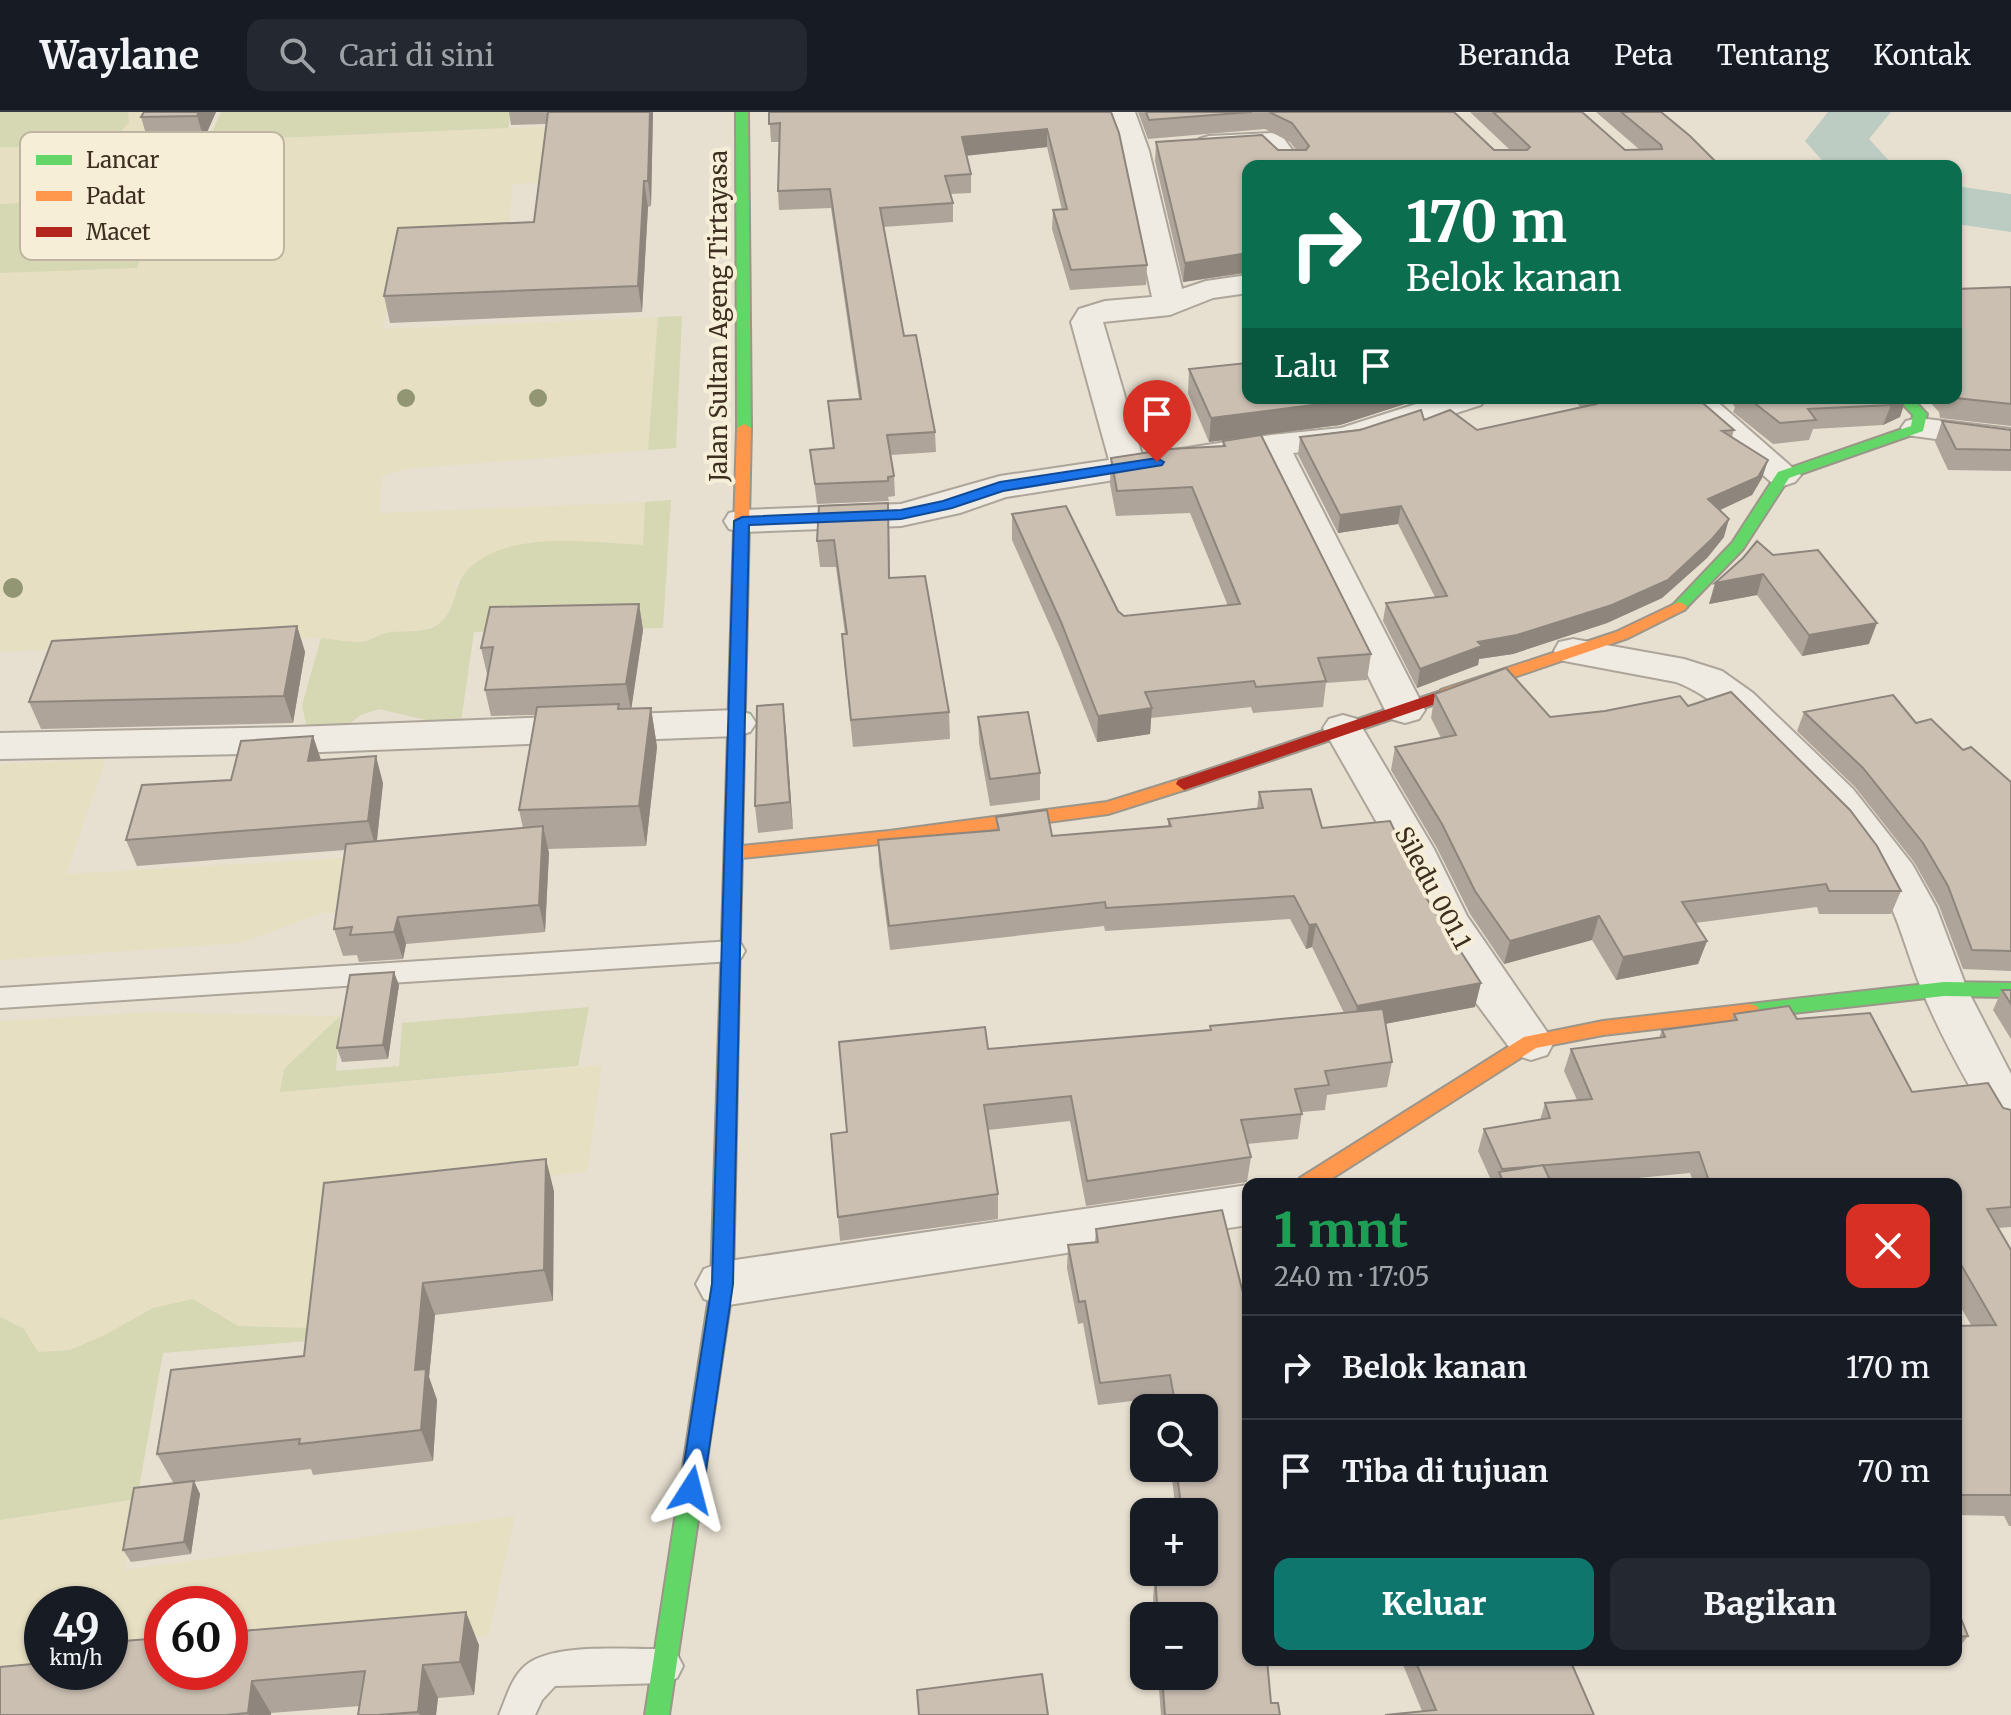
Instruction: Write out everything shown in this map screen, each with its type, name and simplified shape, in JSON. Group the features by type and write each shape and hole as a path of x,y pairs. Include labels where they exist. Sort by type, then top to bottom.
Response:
{"main road":[{"name":"Jalan Sultan Ageng Tirtayasa","path":"657,1715 722,1284 735,853 720,724 742,521 745,403 742,112"},
{"path":"735,853 889,837 1108,808 1247,765 1343,728 1405,710 1622,635 1677,609 1722,568 1759,521 1783,475 1911,413"},
{"path":"1316,1178 1531,1042 1603,1028 1944,989 2011,990"}],"street":[{"path":"1121,112 1135,151 1170,305"},
{"path":"1135,151 1264,141 1277,146 1286,160"},
{"path":"1128,467 1087,322 1096,313 1170,305 1206,290 1242,285"},
{"path":"742,521 901,515 947,505 1000,487 1271,445 1345,438 1450,404"},
{"path":"1700,404 1783,475"},
{"path":"1911,413 2011,439"},
{"path":"1271,445 1405,710"},
{"path":"1573,651 1684,671 1708,680 1739,702 1838,799 1897,875 1914,907 1944,989 1978,1061 2011,1115"},
{"path":"0,746 295,740 720,724"},
{"name":"Siledu 001.1","path":"1343,728 1413,849 1447,921 1487,984 1531,1042"},
{"path":"722,1284 1242,1206"}],"lane":[{"path":"0,998 732,951"},
{"path":"517,1715 533,1679 552,1669 665,1666"}],"shaded area":[{"path":"128,112 157,112 149,132 121,132 129,122"},
{"path":"650,122 645,179 512,184 508,247 392,288 382,329 658,317 648,450 405,469 382,476 379,513 645,502 644,545 530,544 457,582 453,603 442,622 420,632 384,633 360,643 321,638 0,652 0,273 137,267 140,260 284,260 284,138"},
{"path":"0,147 20,147 20,203 0,204"},
{"path":"106,759 66,874 344,858 336,913 322,913 241,943 0,960 0,764"},
{"path":"151,1012 340,1016 284,1069 281,1092 602,1065 587,1172 333,1199 311,1328 238,1326 193,1299 70,1350 38,1352 24,1329 0,1317 0,1021"},
{"path":"137,1499 125,1570 515,1516 488,1636 248,1660 248,1586 144,1586 144,1671 128,1673 128,1586 24,1586 24,1683 0,1686 0,1520"}],"green space":[{"path":"0,112 128,112 129,122 121,132 20,132 20,147 0,147"},
{"path":"221,112 511,112 508,128 284,138 284,132 212,132"},
{"path":"20,203 20,260 140,260 137,268 0,273 0,204"},
{"path":"682,316 676,448 648,450 658,317"},
{"path":"671,500 663,628 474,632 460,728 379,709 361,715 349,724 326,729 306,725 302,705 321,638 361,642 386,633 432,628 444,619 460,581 471,567 481,559 517,545 582,541 643,545 645,502"},
{"path":"589,1007 578,1066 280,1092 284,1069 340,1016 336,1071 399,1066 402,1023"},
{"path":"193,1299 238,1326 311,1328 308,1341 163,1353 137,1499 0,1520 0,1317 24,1329 38,1352 70,1350 107,1334 153,1308"}],"building":[{"path":"144,112 199,112 197,116 141,117"},
{"path":"548,112 650,112 648,181 644,181 638,286 384,296 398,228 534,222"},
{"path":"769,112 1111,112 1119,133 1147,265 1071,270 1053,210 1067,209 1047,129 962,137 971,174 945,176 953,203 880,208 904,336 916,335 935,432 887,435 894,476 888,477 888,481 815,484 810,450 834,448 828,401 861,399 830,189 778,191 780,123 769,124"},
{"path":"1146,112 1252,112 1149,120"},
{"path":"1269,112 1454,112 1494,150 1527,150 1530,147 1493,112 1582,112 1625,150 1662,149 1621,112 1661,112 1714,160 1242,160 1242,254 1185,263 1156,142 1262,135 1278,150 1306,150 1309,146 1292,123"},
{"path":"2011,287 2011,404 1962,399 1962,289"},
{"path":"1242,364 1242,404 1321,404 1211,418 1189,369"},
{"path":"1596,404 1704,404 1734,430 1722,431 1768,460 1758,477 1708,499 1729,519 1668,580 1612,605 1517,635 1478,642 1482,646 1420,669 1386,603 1447,596 1401,506 1340,515 1300,437 1360,430 1421,410 1424,420 1450,410 1477,430"},
{"path":"1756,404 1893,404 1808,409 1816,420 1780,423"},
{"path":"1942,421 2011,430 2011,450 1956,449"},
{"path":"1261,435 1371,654 1318,658 1326,681 1256,687 1254,681 1145,692 1152,708 1098,716 1061,622 1012,514 1066,506 1118,611 1124,616 1240,604 1192,487 1117,491 1111,458 1170,449 1225,446 1223,441"},
{"path":"888,503 889,578 925,576 949,712 851,720 842,634 847,634 834,540 817,541 819,506"},
{"path":"1757,541 1773,555 1818,550 1877,623 1809,635 1763,574 1715,583"},
{"path":"639,604 626,684 485,690 493,647 481,648 490,607"},
{"path":"297,626 284,696 29,702 52,641"},
{"path":"1506,668 1550,717 1605,711 1680,696 1688,706 1731,692 1850,810 1877,846 1901,891 1829,891 1826,884 1682,902 1707,941 1623,957 1599,916 1510,941 1475,891 1442,824 1395,747 1456,735 1435,694"},
{"path":"1893,695 1916,723 1931,719 1963,750 1971,747 2011,782 2011,951 1972,950 1948,886 1923,843 1863,768 1804,712"},
{"path":"619,704 618,709 651,708 639,806 519,810 537,707"},
{"path":"783,704 790,802 755,806 757,706"},
{"path":"1028,712 1040,773 990,779 978,717"},
{"path":"313,736 308,761 376,756 368,821 126,840 142,785 231,780 241,741"},
{"path":"1311,789 1322,828 1390,821 1427,899 1481,983 1357,1006 1316,924 1309,925 1294,896 1106,908 1105,902 889,926 878,840 999,830 996,817 1047,810 1052,836 1171,826 1168,819 1263,808 1259,792"},
{"path":"543,826 539,905 398,917 394,932 350,935 352,927 334,929 346,844"},
{"path":"394,972 383,1045 337,1048 350,975"},
{"path":"2002,990 2011,990 2011,1004"},
{"path":"1789,1006 1797,1019 1870,1013 1912,1092 1988,1083 2003,1108 2011,1110 2011,1207 1987,1209 2011,1250 2011,1495 1962,1495 1962,1326 1996,1325 1962,1266 1962,1178 1708,1178 1699,1152 1502,1169 1484,1129 1550,1118 1545,1103 1592,1099 1571,1049 1665,1037 1662,1030 1737,1020 1734,1014"},
{"path":"1383,1009 1392,1062 1325,1071 1329,1085 1295,1089 1302,1114 1241,1120 1251,1157 1087,1181 1071,1096 984,1105 998,1194 838,1217 831,1134 847,1132 839,1042 985,1027 988,1049 1211,1030 1210,1026"},
{"path":"546,1159 544,1270 423,1283 415,1370 426,1369 421,1430 299,1444 300,1439 157,1454 171,1370 304,1356 324,1183"},
{"path":"1543,1165 1549,1178 1502,1178 1499,1172"},
{"path":"1222,1210 1242,1289 1242,1666 1268,1666 1271,1703 1278,1703 1280,1715 1165,1715 1163,1690 1218,1690 1218,1602 1157,1602 1156,1586 1218,1586 1218,1498 1180,1498 1178,1482 1218,1482 1218,1394 1173,1394 1170,1375 1100,1383 1085,1301 1079,1302 1068,1245 1098,1242 1096,1229"},
{"path":"194,1481 184,1542 123,1550 134,1488"},
{"path":"466,1612 460,1662 423,1665 418,1712 358,1715 365,1671 252,1681 248,1713 0,1715 0,1667 24,1665 24,1690 128,1690 128,1641 144,1639 144,1690 248,1690 248,1630"},
{"path":"1962,1621 1968,1636 1962,1636"},
{"path":"1418,1666 1573,1666 1594,1715 1385,1715 1436,1710"},
{"path":"1042,1674 1048,1715 919,1715 917,1690"}],"waterway":[{"path":"1856,160 1835,141 1861,112"},
{"path":"1962,206 2011,213"}],"traffic: fast":[{"path":"742,112 744,428"},
{"path":"1679,607 1738,546 1783,475 1918,428 1920,414 1910,404"},
{"path":"657,1715 722,1284 731,935"},
{"path":"1750,1011 1944,989 2011,990"}],"traffic: slow":[{"path":"731,935 744,428"},
{"path":"1447,694 1622,635 1679,607"},
{"path":"735,853 889,837 1108,808 1184,784"},
{"path":"1316,1178 1531,1042 1603,1028 1750,1011"}],"traffic: jam":[{"path":"1184,784 1447,694"}],"route":[{"path":"691,1490 722,1284 742,521 901,515 947,505 1000,487 1157,462"}]}
